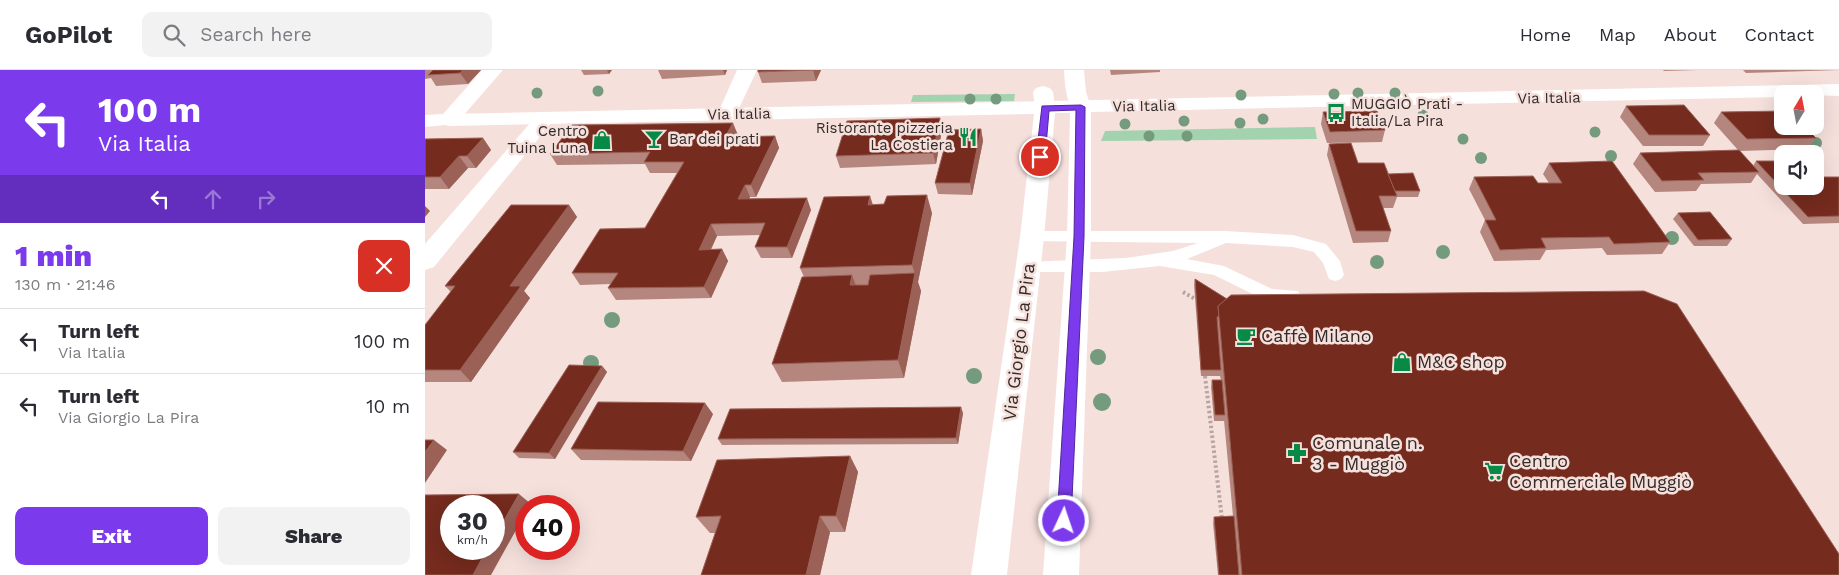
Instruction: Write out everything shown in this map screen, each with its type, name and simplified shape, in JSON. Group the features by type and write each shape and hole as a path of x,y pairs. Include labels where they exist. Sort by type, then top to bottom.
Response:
{"street":[{"path":"449,120 493,70"},
{"path":"727,115 747,70"},
{"path":"1061,575 1079,237 1081,107 1076,92 1074,70"},
{"name":"Via Italia","path":"425,120 727,115 1044,100 1081,107 1839,90"},
{"name":"Via Giorgio La Pira","path":"989,575 1030,252 1044,100"},
{"path":"425,261 545,118"}],"lane":[{"path":"1030,252 1079,237 1225,237 1293,241 1320,248 1331,261 1335,275"},
{"path":"1165,261 1203,249 1225,237"},
{"path":"1030,252 1077,266 1165,261 1218,270 1269,295 1308,296"}],"path":[{"path":"1205,376 1222,522"},
{"path":"1209,404 1216,404"}],"green space":[{"path":"1015,94 1014,101 911,102 913,95"},
{"path":"1315,127 1317,139 1101,141 1105,131"}],"building":[{"path":"433,70 463,70 460,73 428,75"},
{"path":"758,70 813,70 758,72"},
{"path":"1684,105 1710,135 1649,135 1626,106"},
{"path":"1377,111 1385,130 1330,132 1323,112"},
{"path":"1774,111 1774,135 1813,135 1816,138 1747,139 1721,112"},
{"path":"940,118 933,153 836,156 847,121"},
{"path":"733,123 725,137 775,136 751,185 745,185 738,199 807,198 787,247 755,247 765,223 711,224 699,250 722,249 704,287 608,288 618,273 572,273 600,229 645,228 684,162 644,162 650,152 550,154 572,125"},
{"path":"981,129 970,183 935,183 949,130"},
{"path":"483,138 467,156 459,156 440,177 425,177 425,139"},
{"path":"1351,143 1358,163 1384,163 1397,196 1379,196 1391,231 1356,231 1329,144"},
{"path":"1739,150 1759,172 1698,173 1704,180 1662,181 1640,153"},
{"path":"1612,161 1670,242 1614,244 1609,237 1541,238 1546,248 1500,250 1485,220 1496,220 1474,177 1533,176 1538,183 1562,183 1549,163"},
{"path":"1756,161 1774,161 1774,180"},
{"path":"1413,173 1420,191 1395,191 1388,174"},
{"path":"1824,177 1839,177 1839,216 1808,217 1788,195 1824,195"},
{"path":"927,195 912,265 800,268 824,197 870,196 868,205 884,204 887,196"},
{"path":"511,205 569,205 510,286 521,286 460,370 425,370 425,325 455,286 445,286"},
{"path":"1710,212 1732,239 1698,240 1678,213"},
{"path":"915,273 898,360 772,364 802,277 852,275 850,285 868,285 870,275"},
{"path":"1195,279 1227,299 1218,306 1219,316 1217,317 1221,370 1201,370"},
{"name":"Centro Commerciale Muggiò","path":"1644,291 1677,304 1839,554 1839,575 1242,575 1218,306 1231,295"},
{"path":"569,365 602,366 549,453 513,452"},
{"path":"1212,380 1222,380 1225,415 1215,415"},
{"path":"598,402 705,403 683,451 571,449"},
{"path":"961,407 956,438 718,439 730,409"},
{"path":"425,440 434,440 425,452"},
{"path":"850,456 836,516 820,516 806,575 701,575 721,516 696,517 717,460"},
{"path":"519,494 515,495 515,501 505,519 505,495 440,495 440,560 481,560 473,575 425,575 425,495"},
{"path":"1234,516 1239,575 1219,575 1214,517"}],"place":[{"name":"MUGGIÒ Prati - Italia/La Pira","path":"1336,113"},
{"name":"Ristorante pizzeria La Costiera","path":"968,137"},
{"name":"Bar dei prati","path":"654,139"},
{"name":"Centro Tuina Luna","path":"602,140"},
{"name":"Caffè Milano","path":"1246,336"},
{"name":"M&C shop","path":"1402,362"},
{"name":"Comunale n. 3 - Muggiò","path":"1297,453"},
{"name":"Centro Commerciale Muggiò","path":"1494,471"}],"route":[{"path":"1040,157 1045,108 1081,107 1079,237 1064,521"}]}
